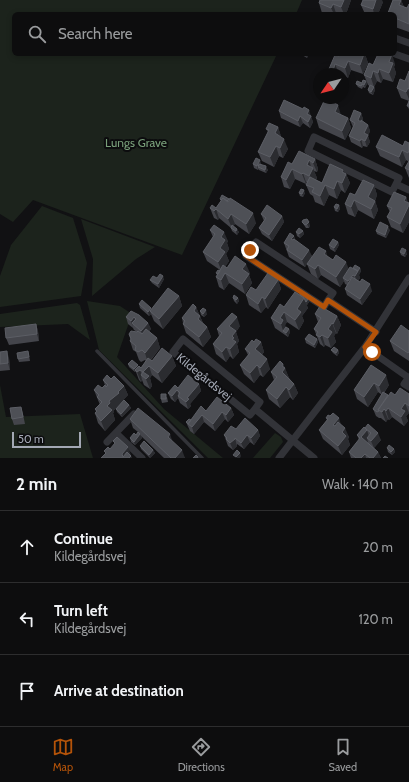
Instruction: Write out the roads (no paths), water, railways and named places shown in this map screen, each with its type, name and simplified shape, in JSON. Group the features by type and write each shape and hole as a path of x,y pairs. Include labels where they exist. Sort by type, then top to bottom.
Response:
{"street":[{"path":"397,39 409,43"},
{"path":"397,55 409,59"},
{"path":"314,137 399,178 396,184 392,192 308,151 314,137"},
{"path":"396,184 409,190"},
{"path":"256,242 333,293 328,300 324,307 246,256 256,242"},
{"path":"278,458 376,332 409,278"},
{"path":"328,300 376,332"},
{"name":"Kildegårdsvej","path":"183,339 260,402 255,409 250,415 173,352 183,339"},
{"path":"365,347 409,378 404,384 409,387"},
{"path":"255,409 314,458"},
{"path":"107,442 134,414"},
{"path":"116,433 142,458"}],"lane":[{"path":"97,351 202,458"}],"park label":[{"name":"Lungs Grave","path":"136,143"}]}
